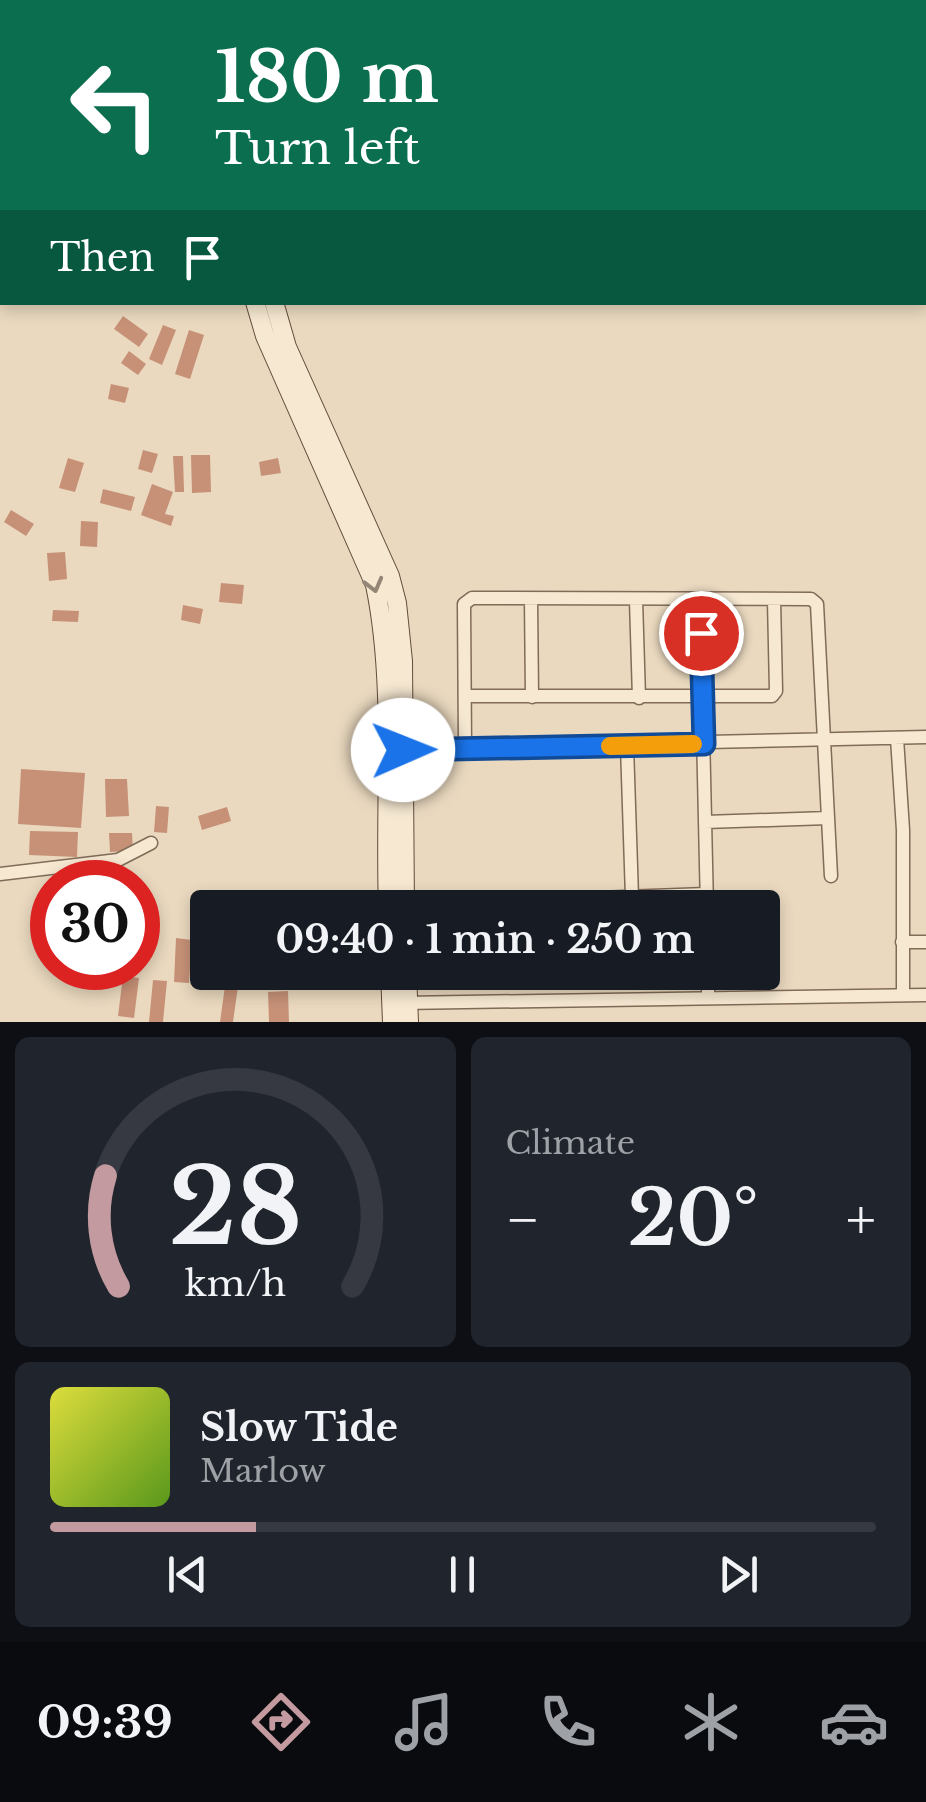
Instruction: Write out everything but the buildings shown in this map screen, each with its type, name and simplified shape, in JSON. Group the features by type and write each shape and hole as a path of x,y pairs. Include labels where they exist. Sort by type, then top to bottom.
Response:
{"street":[{"path":"256,305 264,336 375,584 385,669 388,890"},
{"path":"275,305 288,347 390,576 402,645 405,890"},
{"path":"465,748 464,604 472,598 811,599 817,604 831,876"},
{"path":"531,599 532,697"},
{"path":"636,600 639,698"},
{"path":"700,600 707,890"},
{"path":"465,696 772,696 776,691 774,600"},
{"path":"403,750 926,737"},
{"path":"897,738 903,830 903,996"},
{"path":"627,746 632,890"},
{"path":"705,822 828,818"},
{"path":"0,874 118,860 151,842"},
{"path":"902,942 926,942"},
{"path":"708,990 708,998"},
{"path":"400,1013 708,998 926,995"}],"slow traffic":[{"path":"610,746 693,744"}],"route":[{"path":"403,750 704,744 701,633"}]}
